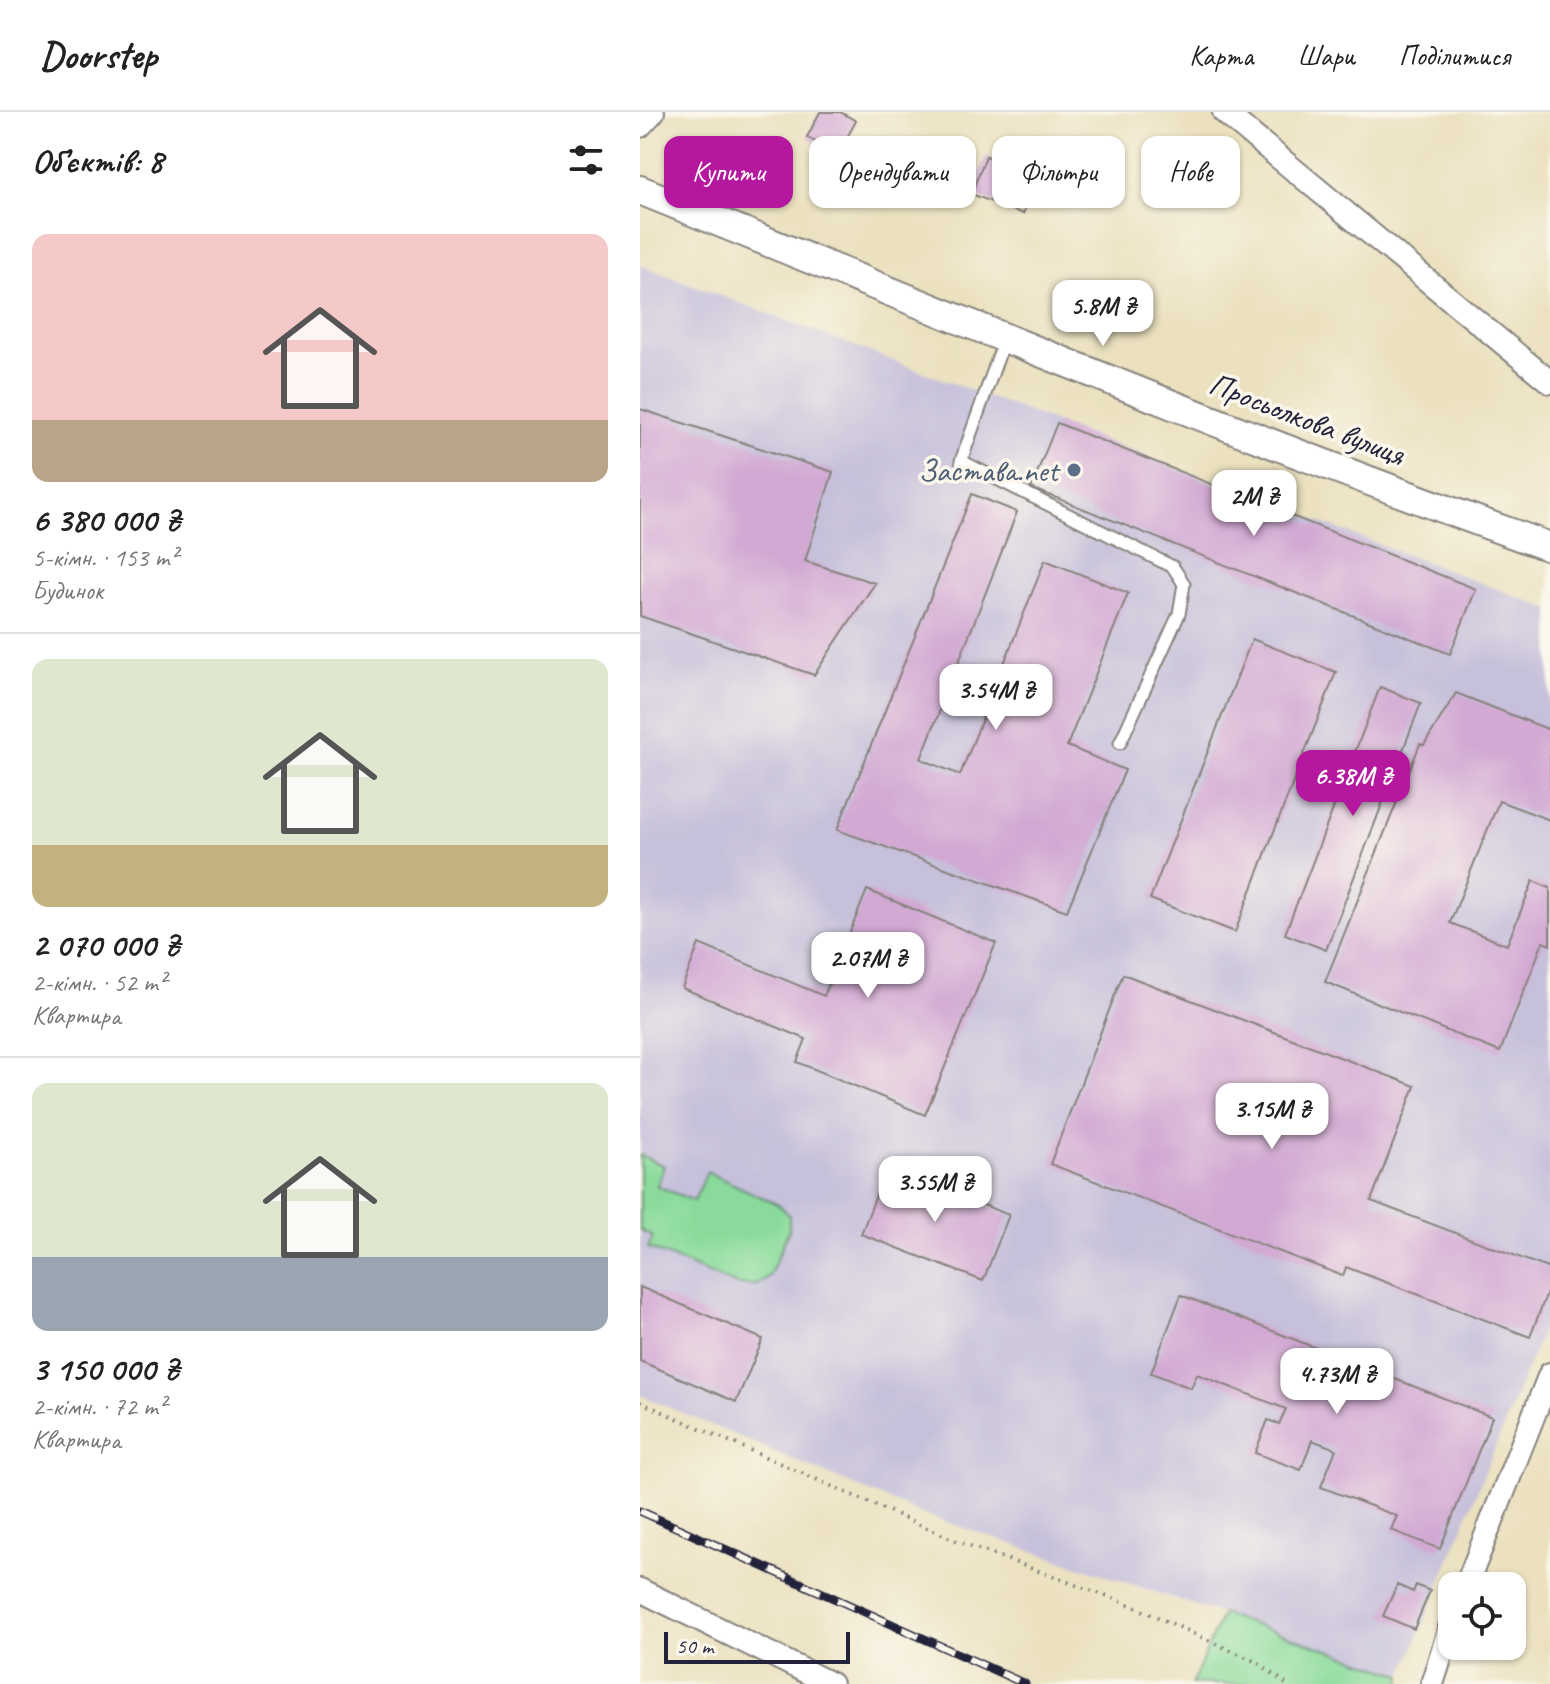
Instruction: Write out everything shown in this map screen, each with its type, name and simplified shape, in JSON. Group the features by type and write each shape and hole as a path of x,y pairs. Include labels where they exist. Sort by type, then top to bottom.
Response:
{"street":[{"path":"640,126 653,112"},
{"path":"1224,112 1550,382"},
{"name":"Просьолкова вулиця","path":"640,190 1426,503 1550,547"},
{"path":"1472,1572 1550,1374"},
{"path":"640,1590 831,1684"},
{"path":"1432,1684 1440,1660"}],"lane":[{"path":"1006,337 961,461 1173,567 1184,584 1179,614 1120,743"}],"path":[{"path":"640,1402 957,1541 1133,1606 1261,1664 1286,1684"}],"shaded area":[{"path":"640,265 1550,609 1550,1311 1445,1572 1438,1572 1438,1588 1403,1675 919,1513 640,1395"}],"green space":[{"path":"640,1155 664,1166 657,1186 694,1201 707,1172 779,1205 789,1215 789,1230 770,1275 757,1285 737,1285 648,1248 653,1237 640,1230"},
{"path":"1222,1614 1403,1675 1401,1684 1192,1684"}],"building":[{"path":"820,112 840,112 856,121 848,136 807,137"},
{"path":"986,156 992,158 992,202 976,196 976,181"},
{"path":"1007,208 1025,208 1023,214"},
{"path":"640,409 833,472 805,561 875,583 814,675 640,616"},
{"path":"1057,423 1476,589 1450,654 1031,488"},
{"path":"972,494 1017,512 921,759 960,775 1045,560 1128,593 1067,746 1125,770 1067,911 837,830"},
{"path":"1252,639 1336,672 1235,932 1150,899"},
{"path":"1380,687 1421,703 1326,950 1285,934"},
{"path":"1456,693 1550,730 1550,820 1499,801 1450,923 1507,945 1533,881 1550,888 1550,945 1543,942 1500,1052 1325,982 1420,744 1424,745"},
{"path":"867,890 996,943 925,1115 797,1062 806,1039 682,988 699,944 824,996"},
{"path":"1123,974 1415,1086 1371,1201 1550,1269 1550,1285 1530,1337 1346,1267 1343,1276 1050,1164"},
{"path":"887,1167 1009,1215 983,1281 861,1234"},
{"path":"640,1287 763,1339 736,1402 640,1361"},
{"path":"1181,1295 1492,1417 1440,1549 1391,1530 1397,1516 1321,1487 1336,1449 1312,1440 1301,1470 1255,1453 1268,1420 1279,1424 1286,1409 1197,1374 1191,1388 1151,1373"},
{"path":"1397,1585 1413,1592 1416,1585 1430,1591 1414,1629 1383,1616"}],"railway":[{"path":"640,1511 1025,1684"}],"place":[{"name":"Застава.net","path":"1074,470"}]}
